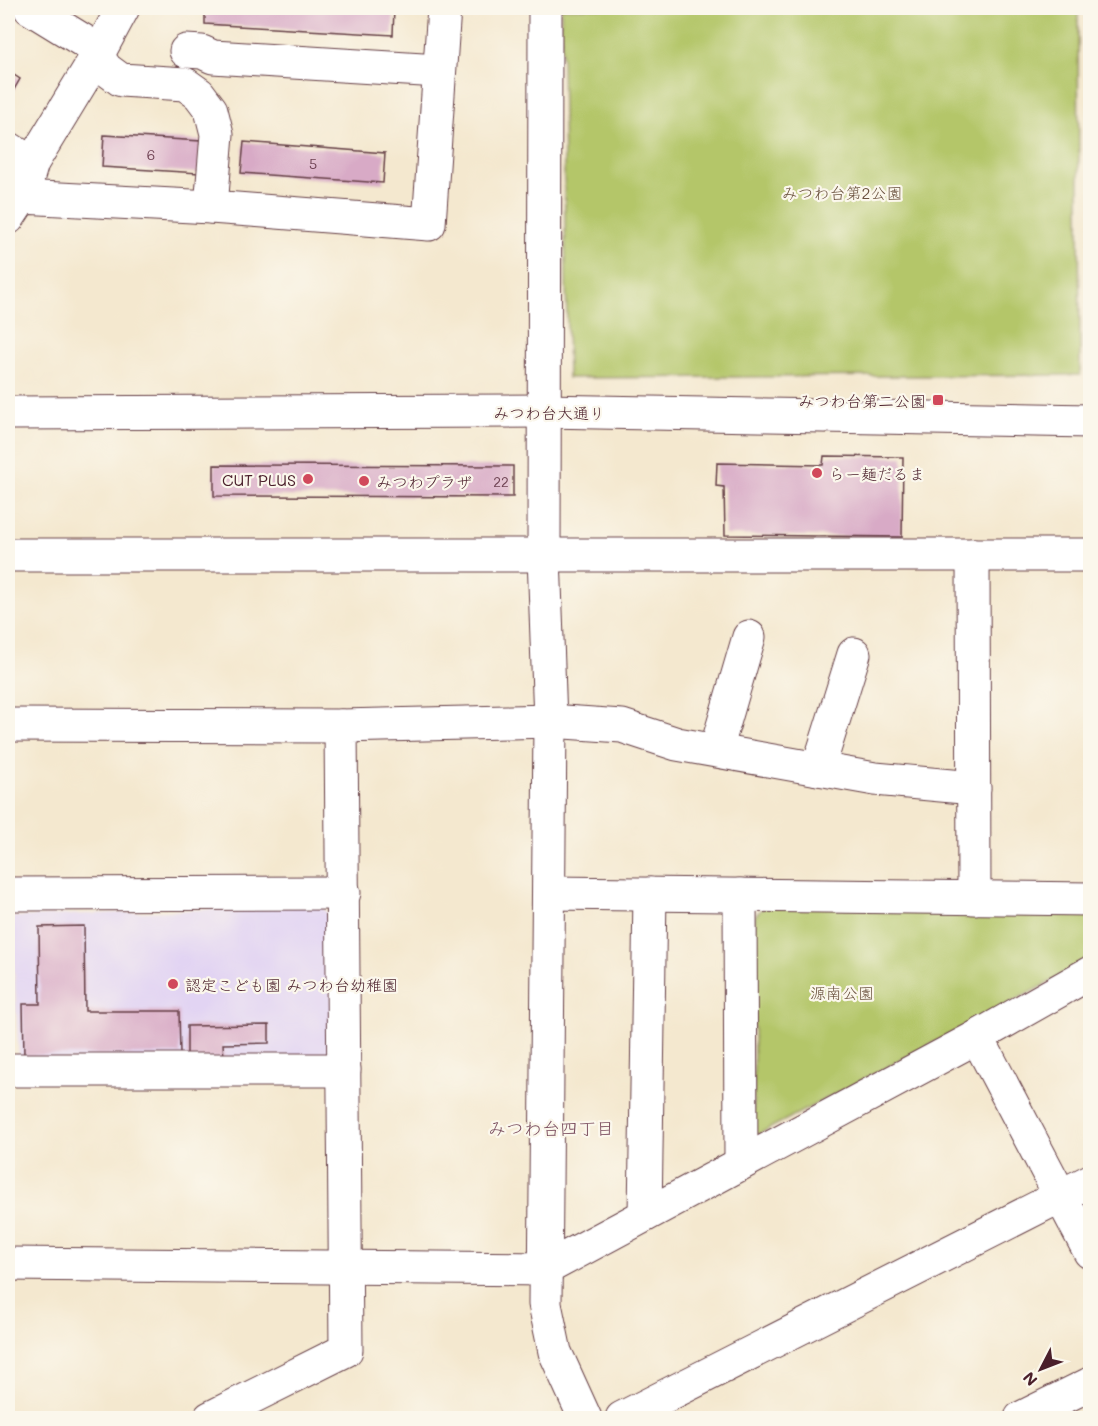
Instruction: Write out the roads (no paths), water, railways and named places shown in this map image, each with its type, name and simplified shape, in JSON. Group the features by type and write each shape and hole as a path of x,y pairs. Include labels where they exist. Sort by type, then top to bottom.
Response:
{"street":[{"path":"30,8 98,54 106,69 121,80 168,85 185,84 199,94 211,110 217,134 212,207"},
{"path":"123,8 98,54 20,155 12,202 212,207 429,224 444,8"},
{"path":"545,8 544,556 550,721 545,1304 555,1352 585,1419"},
{"path":"185,84 185,41 213,57 440,71"},
{"name":"みつわ台大通り","path":"8,413 544,411 1090,421"},
{"path":"8,555 1090,555"},
{"path":"973,555 974,898"},
{"path":"716,750 749,637"},
{"path":"818,769 854,654"},
{"path":"8,725 341,726 550,721 622,726 677,744 875,779 974,788"},
{"path":"210,1419 346,1350 341,726"},
{"path":"8,894 344,893"},
{"path":"550,893 1090,899"},
{"path":"645,1215 650,894"},
{"path":"740,895 741,1163"},
{"path":"8,1264 545,1269 977,1037 1090,973"},
{"path":"977,1037 1090,1252"},
{"path":"8,1070 344,1070"},
{"path":"622,1419 1090,1181"},
{"path":"1021,1419 1090,1384"}],"place":[{"name":"みつわ台第二公園","path":"938,400"},
{"name":"らー麺だるま","path":"817,473"},
{"name":"CUT PLUS","path":"308,479"},
{"name":"みつわプラザ","path":"364,481"},
{"name":"認定こども園 みつわ台幼稚園","path":"173,984"}],"district":[{"name":"みつわ台四丁目","path":"551,1128"}],"park label":[{"name":"みつわ台第2公園","path":"842,192"},
{"name":"源南公園","path":"842,992"}]}
